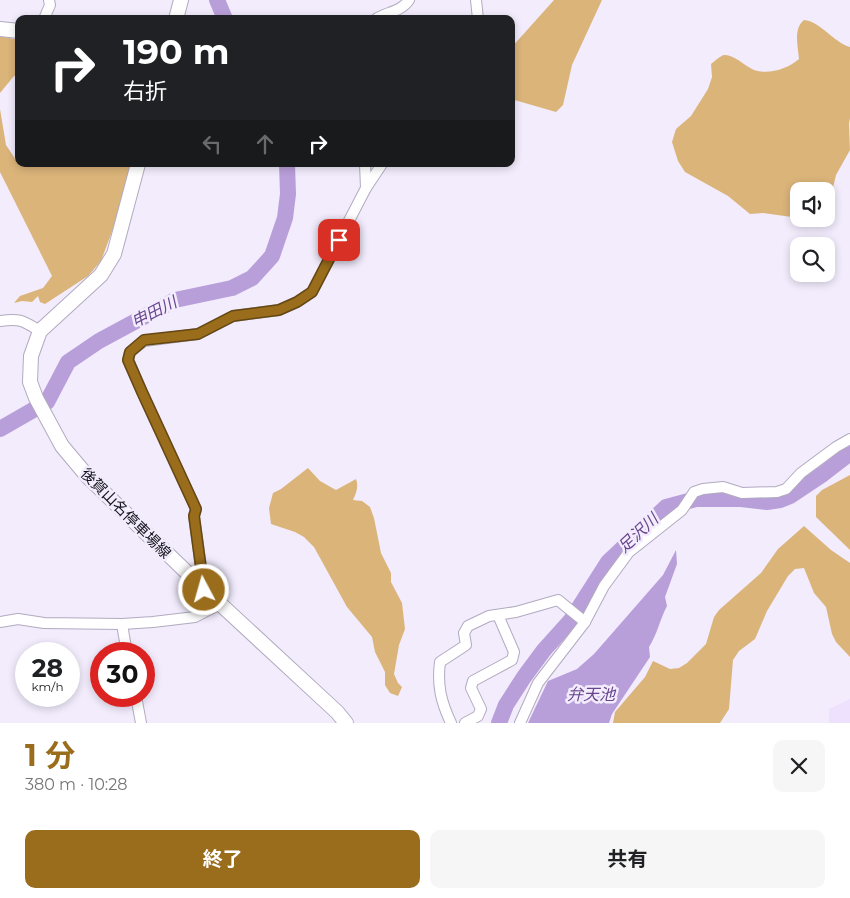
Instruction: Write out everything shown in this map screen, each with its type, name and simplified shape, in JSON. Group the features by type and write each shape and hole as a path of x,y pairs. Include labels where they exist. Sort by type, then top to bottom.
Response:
{"main road":[{"path":"177,15 182,0"},
{"path":"0,28 15,30"},
{"path":"40,331 101,274 114,254 137,167"},
{"name":"後賀山名停車場線","path":"40,331 30,356 30,382 36,398 62,446 88,477 204,590 337,712 346,723"}],"street":[{"path":"46,15 50,5 49,0"},
{"path":"386,15 407,4 409,0"},
{"path":"476,0 478,15"},
{"path":"365,167 366,188"},
{"path":"204,590 194,516 196,509 138,384 128,360 130,352 144,340 198,334 233,316 279,310 297,302 312,292 366,188 380,167"},
{"path":"0,321 22,320 40,331"},
{"path":"520,723 538,683 585,622 604,586 629,552 682,510 694,492 723,487 742,492 777,492 786,490 801,473 850,439"},
{"path":"451,723 442,704 438,676 440,662 466,645 464,633 468,626 489,616 516,612 558,600 585,622"},
{"path":"0,622 18,619 44,623 122,624 153,622 195,617 220,604"},
{"path":"465,723 478,716 481,709 471,688 473,681 512,660 514,652 498,615"},
{"path":"122,624 126,642"},
{"path":"138,707 141,723"}],"shaded area":[{"path":"554,0 602,0 572,65 563,105 556,112 515,100 515,44"},
{"path":"804,20 810,21 838,41 850,47 850,150 836,175 834,182 790,182 790,217 763,213 750,214 728,196 685,172 678,161 672,142 676,129 691,116 708,89 712,77 711,64 719,57 727,55 758,71 770,72 789,66 799,59 797,33"},
{"path":"0,36 15,39 15,76 0,93"},
{"path":"0,109 6,145 15,158 15,167 130,167 114,226 101,261 88,276 45,304 40,302 38,296 32,302 22,301 14,303 20,296 43,288 52,276 0,172"},
{"path":"308,468 320,481 336,490 356,479 357,487 353,500 362,501 370,507 381,553 391,573 391,582 402,603 405,629 399,645 394,674 402,687 398,696 390,693 385,685 385,672 375,652 372,637 347,607 314,547 304,537 295,532 271,524 269,508 273,493"},
{"path":"850,475 850,550 816,517 816,496 822,490"},
{"path":"804,526 831,550 850,563 850,657 836,642 832,634 826,607 814,593 804,568 795,569 788,576 767,611 755,639 739,651 733,660 729,709 720,723 613,723 615,712 645,677 653,661 670,669 679,668 687,663 706,644 714,617 719,610 761,573 778,549"},
{"path":"850,699 850,723 829,723 829,709"}],"water":[{"name":"弁天池","path":"676,550 677,564 665,597 667,606 649,647 650,657 612,714 609,723 528,723 548,681 577,669 594,654 663,575"}],"waterway":[{"name":"申田川","path":"217,0 223,15"},
{"name":"申田川","path":"0,429 47,402 68,362 99,341 175,300 232,288 252,278 272,256 285,218 288,194 287,167"},
{"name":"足沢川","path":"499,723 506,705 524,677 544,650 571,620 608,562 666,507 696,499 741,499 767,502 780,500 790,496 823,474 850,453"}],"route":[{"path":"204,590 194,516 196,509 128,360 130,352 144,340 198,334 233,316 279,310 297,302 312,292 339,240"}]}
